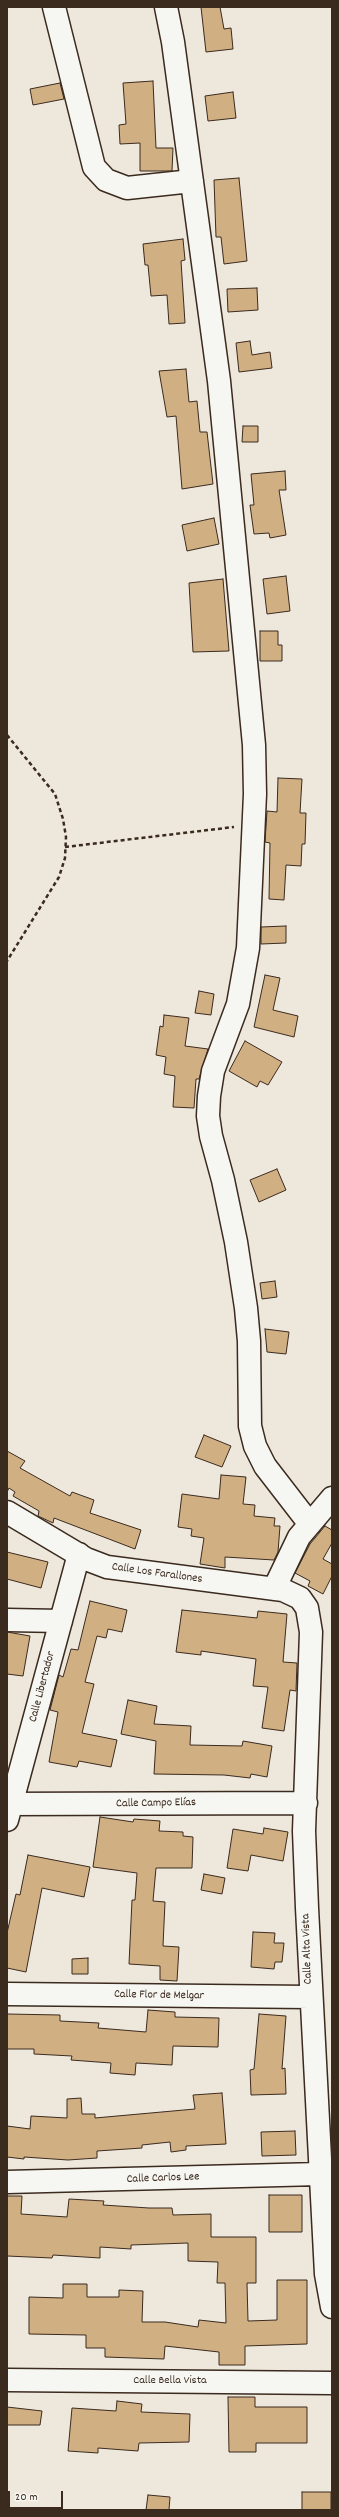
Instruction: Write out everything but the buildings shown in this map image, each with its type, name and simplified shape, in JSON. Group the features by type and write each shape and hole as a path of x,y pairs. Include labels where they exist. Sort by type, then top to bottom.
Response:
{"street":[{"path":"54,7 94,167 106,180 127,188 192,181"},
{"path":"166,7 173,42 219,381 243,616 254,745 254,825 248,948 238,1004 213,1072 208,1096 208,1116 211,1136 223,1180 236,1242 246,1308 250,1342 250,1426 255,1446 265,1466 309,1523"},
{"path":"274,1589 299,1537 309,1523 332,1498"},
{"name":"Calle Los Farallones","path":"7,1512 79,1554 107,1567 126,1571 274,1589 296,1595"},
{"name":"Calle Libertador","path":"8,1809 79,1554"},
{"name":"Calle Alta Vista","path":"296,1595 304,1602 307,1608 311,1632 304,1831 310,1997 320,2174 326,2274 332,2307"},
{"path":"7,1620 61,1621"},
{"name":"Calle Campo Elías","path":"8,1809 306,1803"},
{"name":"Calle Flor de Melgar","path":"7,1994 310,1997"},
{"name":"Calle Carlos Lee","path":"7,2182 320,2174"},
{"name":"Calle Bella Vista","path":"7,2380 332,2383"}],"path":[{"path":"7,735 55,794 63,819 65,847 59,877 7,960"},
{"path":"65,847 254,825"}]}
